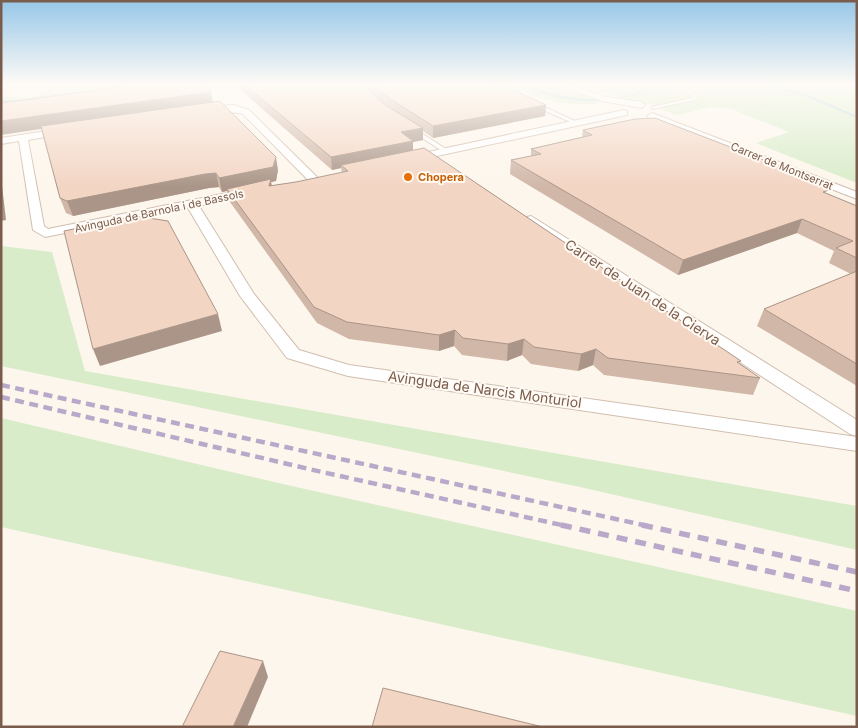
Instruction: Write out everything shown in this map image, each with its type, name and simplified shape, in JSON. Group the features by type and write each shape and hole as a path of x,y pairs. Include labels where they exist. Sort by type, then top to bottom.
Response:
{"street":[{"path":"253,119 313,179"},
{"path":"400,161 429,155 446,158 592,119"},
{"name":"Carrer de Montserrat","path":"670,119 857,196"},
{"name":"Carrer de Montserrat","path":"671,119 857,190"},
{"path":"1,141 71,130"},
{"name":"Avinguda de Barnola i de Bassols","path":"23,138 38,227 45,233 192,206 267,189"},
{"name":"Avinguda de Narcis Monturiol","path":"192,206 248,296 293,354 348,370 857,444"},
{"name":"Carrer de Juan de la Cierva","path":"521,214 857,429"}],"lane":[{"path":"568,119 577,123"},
{"path":"411,128 446,158"}],"green space":[{"path":"757,119 857,119 857,183 756,143 789,132"},
{"path":"1,246 52,252 85,371 857,506 857,550 580,487 1,366"},
{"path":"1,418 296,487 857,611 857,716 1,527"}],"building":[{"path":"91,119 238,119 276,157 273,167 219,178 216,173 205,174 67,201 60,198 41,126"},
{"path":"286,119 408,119 423,128 401,132 413,141 331,157"},
{"path":"422,119 471,119 433,126"},
{"path":"635,119 658,119 816,180 809,182 829,190 823,192 857,206 857,258 836,248 853,241 802,219 683,260 511,160 541,154 531,149 592,135 583,130"},
{"path":"424,148 741,361 737,362 760,378 608,358 596,349 581,354 534,347 524,339 508,344 463,338 455,330 439,335 347,322 314,307 227,189 271,179 269,186 296,182 348,171 341,165"},
{"path":"136,216 168,221 218,314 93,349 64,231"},
{"path":"857,271 857,364 764,309"},
{"path":"220,651 263,661 233,727 182,727"},
{"path":"383,688 543,727 372,727"}],"railway":[{"path":"1,385 648,526"},
{"path":"1,397 322,472 566,526"},
{"path":"561,525 857,591"},
{"path":"642,525 857,572"}],"place":[{"name":"Chopera","path":"408,177"}]}
